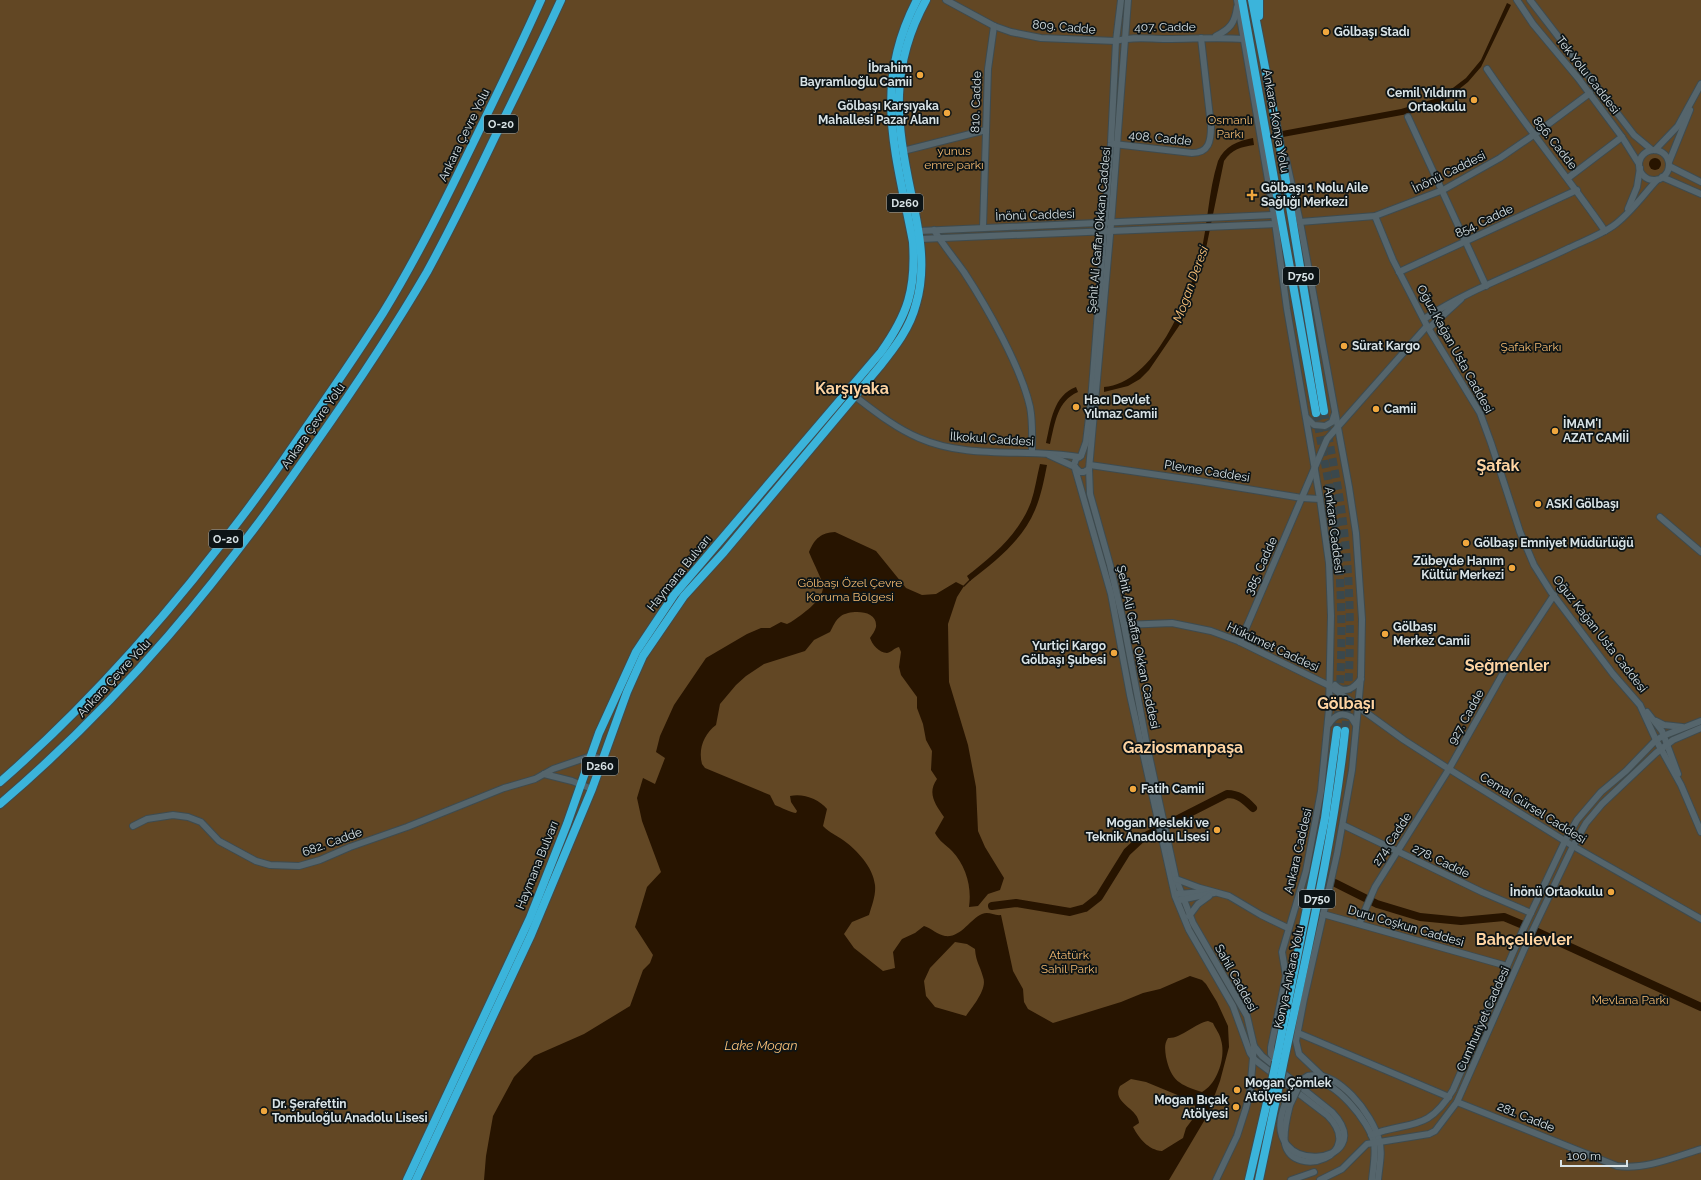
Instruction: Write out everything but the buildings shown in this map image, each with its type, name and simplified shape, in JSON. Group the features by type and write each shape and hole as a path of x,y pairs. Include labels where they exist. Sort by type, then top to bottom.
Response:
{"highway":[{"name":"Ankara Çevre Yolu","path":"0,782 53,734 123,663 191,583 259,495 325,401 383,313 426,237 541,0"},
{"name":"Ankara Çevre Yolu","path":"0,804 89,724 153,655 204,595 272,506 340,409 398,321 427,272 561,0"},
{"name":"Haymana Bulvarı","path":"407,1180 530,918 567,824 591,756 630,664 667,604 881,352 897,330 906,309 913,279 913,242 894,143 890,98 891,78 898,46 917,0"},
{"name":"Haymana Bulvarı","path":"416,1180 531,935 592,789 638,666 671,614 893,350 914,311 921,279 919,235 903,151 898,113 900,76 910,36 926,0"},
{"name":"Ankara-Konya Yolu","path":"1239,0 1279,223 1320,412 1279,140"},
{"name":"D750","path":"1252,0 1279,140"},
{"name":"D750","path":"1259,0 1260,43"},
{"name":"Konya-Ankara Yolu","path":"1341,731 1340,778 1319,912 1279,1063 1325,818 1341,731"},
{"name":"D750","path":"1258,1180 1279,1063"},
{"name":"D750","path":"1249,1180 1276,1083"}],"street":[{"name":"809. Cadde","path":"946,0 994,26 1041,38 1116,42"},
{"name":"Şehit Ali Gaffar Okkan Caddesi","path":"1121,0 1116,42 1111,224 1107,232 1086,442 1080,457 1075,461 1075,467 1111,594 1130,695 1177,893 1191,934 1233,1006 1254,1058"},
{"name":"Şehit Ali Gaffar Okkan Caddesi","path":"1128,0 1114,144 1104,224 1107,232 1089,465 1090,494 1110,565 1124,625 1147,746 1176,879 1177,893 1189,916"},
{"path":"1214,37 1230,28 1234,20 1239,0"},
{"path":"919,235 939,238 1217,228 1279,223 1274,215 1244,39 1239,0"},
{"name":"Tek Yolu Caddesi","path":"1518,0 1533,24 1590,93 1622,137 1639,166"},
{"name":"Tek Yolu Caddesi","path":"1530,0 1634,135 1653,150"},
{"name":"810. Cadde","path":"983,227 989,54 994,26"},
{"name":"407. Cadde","path":"1116,42 1125,38 1214,37 1244,39"},
{"name":"408. Cadde","path":"1114,144 1192,153 1203,152 1206,149 1210,138 1211,126 1201,38"},
{"name":"856. Cadde","path":"1487,69 1512,107 1535,134 1605,230"},
{"path":"1624,215 1635,192 1639,166 1644,153 1653,150 1675,131 1691,105 1701,84"},
{"name":"İnönü Caddesi","path":"1300,222 1375,216 1443,190 1485,167 1535,134 1590,93"},
{"path":"1424,319 1445,304 1462,298 1546,260 1605,230 1624,215 1660,178 1669,164 1687,120 1691,105"},
{"path":"1408,117 1486,286"},
{"path":"903,151 986,130"},
{"path":"1568,178 1622,137"},
{"name":"Ankara Caddesi","path":"1279,140 1284,152 1300,222 1342,444 1353,511 1359,561 1363,639 1361,679 1352,770 1336,858 1319,912"},
{"path":"1653,150 1666,155 1669,164 1701,182"},
{"path":"1639,166 1644,176 1652,180 1660,178 1701,194"},
{"name":"854. Cadde","path":"1399,272 1577,190"},
{"name":"İnönü Caddesi","path":"919,235 934,230 983,227 1111,224 1274,215"},
{"name":"Oğuz Kağan Usta Caddesi","path":"1375,216 1399,272 1428,327 1480,413 1492,442 1520,532 1534,565 1554,595 1613,674 1640,704 1656,740 1681,785"},
{"path":"1217,228 1218,219"},
{"path":"1198,220 1198,228"},
{"name":"Ankara Caddesi","path":"1279,223 1285,299 1315,468 1329,563 1331,669 1328,726 1320,802 1306,871 1282,952 1286,976 1271,1047 1272,1054 1279,1063"},
{"path":"934,230 986,310 1003,341 1023,385 1030,413 1032,453"},
{"name":"385. Cadde","path":"1240,642 1325,443 1349,412 1428,327 1462,298"},
{"name":"İlkokul Caddesi","path":"848,390 899,427 918,438 933,443 963,450 1080,457"},
{"path":"1305,414 1311,423 1322,426 1332,422 1335,411 1341,415 1349,412"},
{"path":"1325,443 1329,439 1335,438 1340,440 1342,444"},
{"path":"1048,454 1075,467 1080,472 1084,472 1089,465 1085,457 1080,457"},
{"name":"Plevne Caddesi","path":"1089,465 1302,498 1320,499"},
{"path":"1660,516 1701,552"},
{"name":"927. Cadde","path":"1450,769 1506,668 1554,595"},
{"name":"Hükümet Caddesi","path":"1124,625 1158,622 1180,624 1211,631 1240,642 1330,687 1358,708"},
{"path":"1331,669 1334,684 1340,690 1351,689 1361,679"},
{"path":"1640,704 1655,721 1667,744 1681,785 1701,832"},
{"name":"Cemal Gürsel Caddesi","path":"1358,708 1450,769 1573,846 1647,890 1701,919"},
{"path":"1328,726 1333,718 1342,714 1353,718 1356,729"},
{"path":"1655,721 1664,725 1685,727"},
{"name":"Cumhuriyet Caddesi","path":"1374,1134 1420,1123 1441,1109 1449,1096 1531,913 1565,841 1577,820 1601,792 1626,771 1656,740 1701,721"},
{"name":"Cumhuriyet Caddesi","path":"1435,1131 1457,1102 1531,934 1573,846 1586,823 1602,804 1667,744 1701,728"},
{"path":"591,756 602,760"},
{"name":"682. Cadde","path":"133,826 147,818 173,815 188,817 201,822 219,841 256,861 270,865 300,866 408,827 591,756"},
{"name":"274. Cadde","path":"1359,924 1368,900 1450,769"},
{"path":"544,774 592,789"},
{"name":"278. Cadde","path":"1343,825 1482,892 1531,913"},
{"path":"1176,879 1229,896 1261,915 1288,928"},
{"path":"1177,893 1216,892"},
{"path":"1182,900 1216,892"},
{"path":"1189,916 1202,900 1216,892"},
{"path":"1319,912 1296,1041 1299,1054 1322,1076 1331,1080 1356,1099 1368,1116 1377,1142 1378,1180"},
{"name":"Duru Coşkun Caddesi","path":"1319,912 1507,966"},
{"name":"Sahil Caddesi","path":"1189,916 1247,1016 1254,1046 1250,1092 1246,1108 1237,1136 1216,1180"},
{"path":"1298,1033 1449,1096"},
{"path":"1254,1046 1262,1056 1339,1119 1343,1130 1345,1144 1342,1152 1336,1160"},
{"path":"1254,1058 1327,1115 1333,1122 1338,1130 1340,1142 1337,1150 1328,1160 1319,1164 1307,1165 1298,1162 1288,1154 1284,1135 1287,1104"},
{"path":"1287,1161 1282,1152 1279,1136 1293,1085 1310,1078 1322,1076"},
{"path":"1310,1078 1320,1081 1350,1102 1374,1134"},
{"name":"281. Cadde","path":"1457,1102 1617,1166 1639,1166 1701,1149"},
{"path":"1320,1180 1342,1169 1360,1149 1377,1142 1423,1135 1435,1131 1435,1124 1428,1119"},
{"path":"1420,1123 1418,1128 1423,1135"},
{"path":"1372,1180 1377,1142"},
{"path":"1291,1180 1319,1169 1301,1170"}],"green space":[{"name":"Gölbaşı Özel Çevre Koruma Bölgesi","path":"0,0 1701,0 1701,1180 0,1180"}],"water":[{"path":"1507,3 1511,5 1481,67 1468,82 1443,102 1413,113 1283,137 1282,131 1401,109 1441,97 1466,78 1481,60"},
{"path":"1253,138 1254,145 1237,149 1224,161 1203,263 1181,323 1149,370 1140,379 1128,386 1104,392 1104,387 1122,382 1138,371 1153,356 1166,337 1178,316 1187,295 1200,257 1212,185 1218,161 1224,152 1232,145"},
{"path":"1655,158 1659,160 1661,164 1659,168 1655,170 1651,168 1649,164 1651,160"},
{"path":"1076,387 1078,392 1065,401 1061,407 1050,444 1046,443 1054,410 1062,396"},
{"path":"1040,464 1047,465 1039,499 1030,521 1007,550 970,581 967,576 1004,544 1026,514 1035,488"},
{"name":"Lake Mogan","path":"835,532 876,551 906,588 922,595 936,594 956,582 964,586 957,597 948,624 949,682 968,745 976,787 978,831 985,847 1004,878 1000,890 988,894 978,906 969,907 969,884 961,863 935,833 944,817 935,803 932,794 934,784 937,779 931,770 932,751 926,740 923,724 917,708 917,697 901,675 899,667 901,652 899,647 884,653 876,648 872,643 870,638 876,627 873,617 868,614 857,612 841,616 830,632 814,640 805,651 764,664 736,685 720,704 716,725 705,737 701,753 702,764 705,768 770,795 775,805 792,812 796,813 797,811 791,802 790,796 805,796 824,805 827,809 823,826 859,854 868,865 874,878 875,889 869,915 852,922 844,934 854,948 883,971 895,968 893,952 902,939 915,933 924,926 942,935 951,936 961,931 978,916 987,913 1001,915 1013,971 1023,989 1024,1002 1028,1009 1053,1023 1121,1002 1143,993 1160,989 1190,976 1202,980 1217,1002 1228,1026 1229,1047 1220,1081 1207,1116 1169,1180 484,1180 486,1156 493,1116 514,1077 534,1056 584,1034 630,1006 643,970 650,963 653,955 635,927 647,887 661,872 642,821 637,798 643,778 655,784 665,758 656,752 660,736 674,705 706,658 747,634 761,628 770,628 781,622 787,624 791,622 816,602 820,597 823,583 809,552 819,537","holes":["955,942 967,944 975,949 976,958 984,982 979,998 966,1016 935,1007 926,996 924,981 930,968","1208,1021 1213,1023 1219,1033 1222,1054 1216,1076 1208,1088 1202,1092 1182,1084 1174,1077 1168,1065 1165,1047 1168,1038 1173,1038 1183,1034 1203,1022","1131,1079 1146,1082 1192,1101 1198,1112 1186,1128 1183,1138 1162,1151 1157,1150 1144,1143 1133,1127 1139,1123 1138,1118 1119,1097 1118,1092 1120,1086"]}],"waterway":[{"name":"Mogan Deresi","path":"964,586 970,580"},
{"path":"1170,823 1227,794 1238,796 1253,808"},
{"path":"992,906 1016,903 1070,912 1085,908 1099,897 1127,852 1142,838 1155,831"},
{"path":"1335,883 1377,904 1420,917 1461,921 1504,917 1523,925"},
{"path":"1535,931 1701,1007"}],"tunnel":[{"path":"1324,411 1341,508 1349,588 1349,683 1345,731"},
{"path":"1316,413 1334,515 1340,580 1341,655 1337,730"}],"place":[{"name":"Gölbaşı Stadı","path":"1326,32"},
{"name":"İbrahim Bayramlıoğlu Camii","path":"920,75"},
{"name":"Cemil Yıldırım Ortaokulu","path":"1474,100"},
{"name":"Gölbaşı Karşıyaka Mahallesi Pazar Alanı","path":"947,113"},
{"name":"Gölbaşı 1 Nolu Aile Sağlığı Merkezi","path":"1252,195"},
{"name":"Sürat Kargo","path":"1344,346"},
{"name":"Hacı Devlet Yılmaz Camii","path":"1076,407"},
{"name":"Camii","path":"1376,409"},
{"name":"İMAM'I AZAT CAMİİ","path":"1555,431"},
{"name":"ASKİ Gölbaşı","path":"1538,504"},
{"name":"Gölbaşı Emniyet Müdürlüğü","path":"1466,543"},
{"name":"Zübeyde Hanım Kültür Merkezi","path":"1512,568"},
{"name":"Gölbaşı Merkez Camii","path":"1385,634"},
{"name":"Yurtiçi Kargo Gölbaşı Şubesi","path":"1114,653"},
{"name":"Fatih Camii","path":"1133,789"},
{"name":"Mogan Mesleki ve Teknik Anadolu Lisesi","path":"1217,830"},
{"name":"İnönü Ortaokulu","path":"1611,892"},
{"name":"Mogan Çömlek Atölyesi","path":"1237,1090"},
{"name":"Mogan Bıçak Atölyesi","path":"1236,1107"},
{"name":"Dr. Şerafettin Tombuloğlu Anadolu Lisesi","path":"264,1111"}],"district":[{"name":"Karşıyaka","path":"852,388"},
{"name":"Şafak","path":"1498,465"},
{"name":"Seğmenler","path":"1507,665"},
{"name":"Gölbaşı","path":"1346,703"},
{"name":"Gaziosmanpaşa","path":"1183,747"},
{"name":"Bahçelievler","path":"1524,939"}],"park label":[{"name":"Osmanlı Parkı","path":"1230,127"},
{"name":"yunus emre parkı","path":"954,158"},
{"name":"Şafak Parkı","path":"1531,347"},
{"name":"Atatürk Sahil Parkı","path":"1069,962"},
{"name":"Mevlana Parkı","path":"1630,1000"}]}
